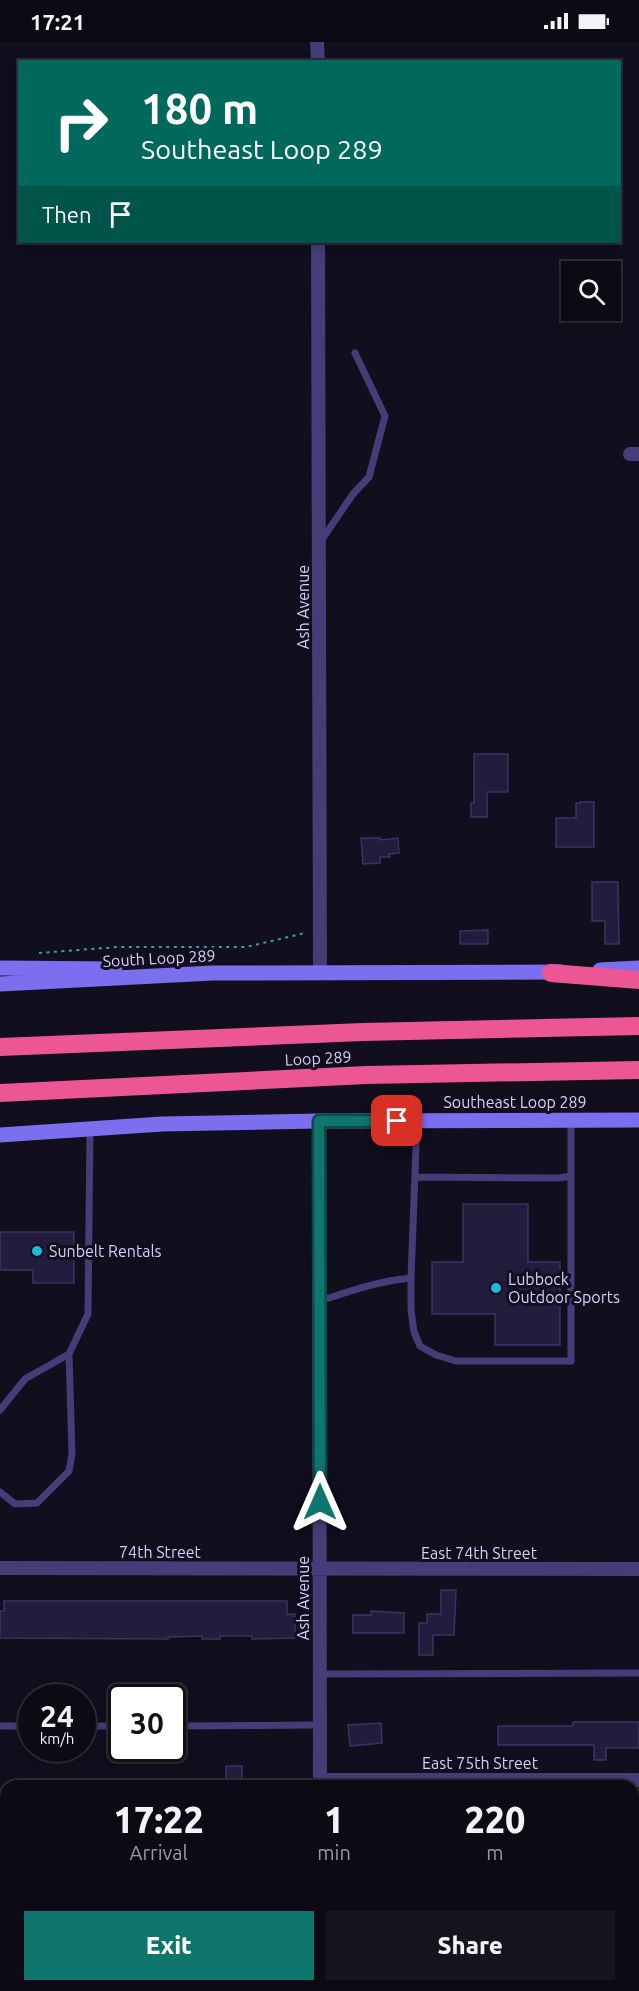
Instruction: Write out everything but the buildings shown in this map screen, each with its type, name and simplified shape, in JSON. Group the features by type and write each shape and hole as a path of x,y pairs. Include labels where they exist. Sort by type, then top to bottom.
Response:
{"highway":[{"path":"551,973 639,980"},
{"name":"Loop 289","path":"0,1047 353,1033 639,1026"},
{"name":"Loop 289","path":"0,1093 366,1075 639,1070"}],"main road":[{"path":"0,968 180,970 213,974"},
{"path":"320,973 551,973 639,968"},
{"name":"South Loop 289","path":"0,984 213,974 320,973"},
{"name":"Southeast Loop 289","path":"319,1121 639,1120"},
{"path":"0,1135 162,1124 319,1121"}],"street":[{"path":"317,42 318,60"},
{"name":"Ash Avenue","path":"318,243 320,973"},
{"name":"Ash Avenue","path":"319,1121 320,1780"},
{"name":"74th Street","path":"0,1568 320,1569"},
{"name":"East 74th Street","path":"320,1569 639,1569"},
{"name":"East 75th Street","path":"559,1780 639,1779"}],"lane":[{"path":"319,543 353,494 369,477 385,416 355,353"},
{"path":"417,1121 411,1310 414,1332 420,1346 436,1355 456,1361 571,1361 571,1119"},
{"path":"0,1492 15,1504 37,1503 69,1471 72,1454 69,1354 88,1314 90,1130"},
{"path":"415,1177 559,1178 571,1176"},
{"path":"320,1301 380,1282 411,1278"},
{"path":"0,1410 25,1379 69,1354"},
{"path":"320,1674 639,1673"},
{"path":"186,1726 320,1725"},
{"path":"0,1726 18,1726"}],"path":[{"path":"34,953 118,947 246,946 320,930"}],"place":[{"name":"Sunbelt Rentals","path":"37,1251"},
{"name":"Lubbock Outdoor Sports","path":"496,1288"}],"route":[{"path":"320,1502 319,1121 397,1121"}]}
